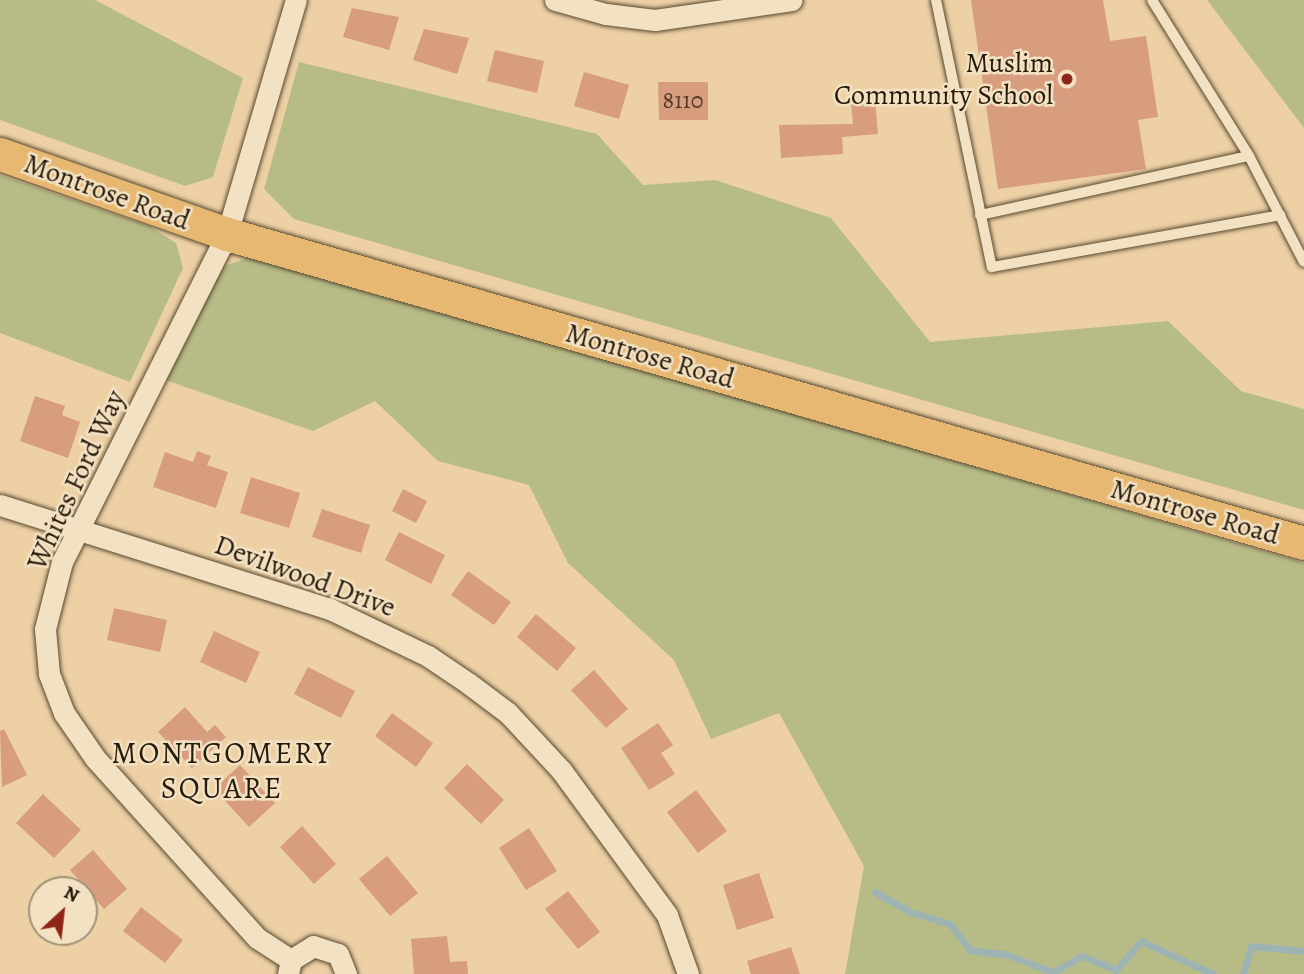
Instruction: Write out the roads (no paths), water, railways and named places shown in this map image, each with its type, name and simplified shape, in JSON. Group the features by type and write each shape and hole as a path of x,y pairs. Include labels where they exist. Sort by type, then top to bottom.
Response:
{"main road":[{"name":"Montrose Road","path":"0,154 227,234 1304,543"}],"street":[{"name":"Whites Ford Way","path":"296,0 227,234 62,562 45,629 49,674 64,713 96,758 257,938 289,967 301,951 326,947 338,954 346,974"},
{"path":"555,0 606,14 655,20 792,0"},
{"name":"Devilwood Drive","path":"0,505 80,528 330,609 428,656 468,683 508,713 561,770 667,915 688,974"}],"lane":[{"path":"936,0 992,267 1280,215"},
{"path":"1152,0 1249,156 1304,261"},
{"path":"980,215 1249,156"}],"waterway":[{"path":"875,892 910,912 950,924 970,950 1005,954 1053,972 1082,956 1116,970 1141,941 1213,974"},
{"path":"1243,974 1251,946 1304,951"}],"place":[{"name":"Muslim Community School","path":"1067,79"}],"district":[{"name":"MONTGOMERY SQUARE","path":"222,770"}]}
